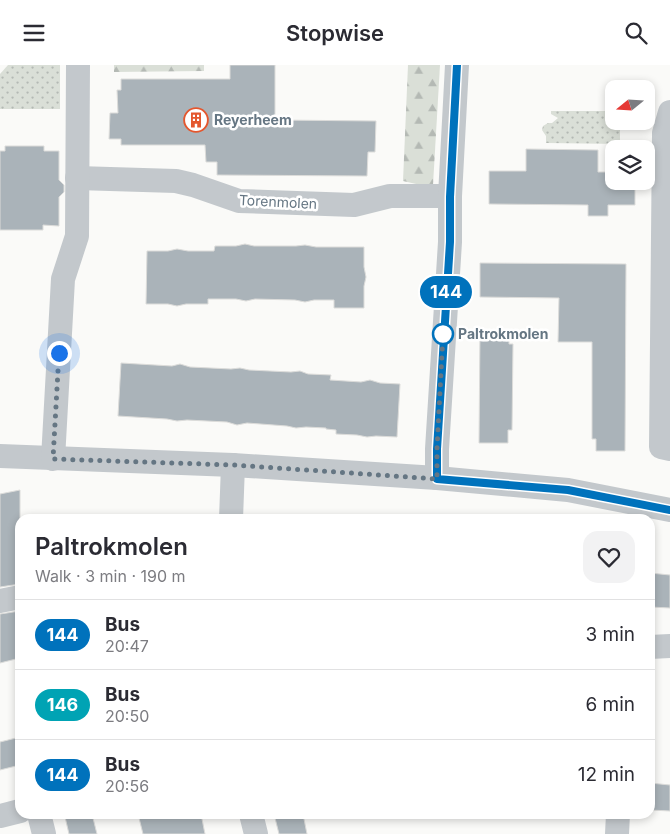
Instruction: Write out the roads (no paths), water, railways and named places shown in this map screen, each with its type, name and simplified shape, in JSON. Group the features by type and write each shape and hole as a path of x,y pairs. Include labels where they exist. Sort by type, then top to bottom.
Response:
{"street":[{"path":"53,459 63,279 77,236 78,65"},
{"path":"437,479 437,449 450,242 450,197 457,65"},
{"path":"670,112 664,133 666,256 661,447 670,449"},
{"name":"Torenmolen","path":"77,178 176,181 239,201 354,205 390,195 450,197"},
{"path":"0,456 234,465 437,479 568,490 670,510"},
{"path":"232,514 234,465"},
{"path":"0,601 15,598"},
{"path":"655,647 670,646"},
{"path":"0,816 15,812"},
{"path":"40,819 44,834"},
{"path":"252,819 256,834"},
{"path":"617,834 618,819"}],"place":[{"name":"Reyerheem","path":"196,120"},
{"name":"Paltrokmolen","path":"443,334"}]}
